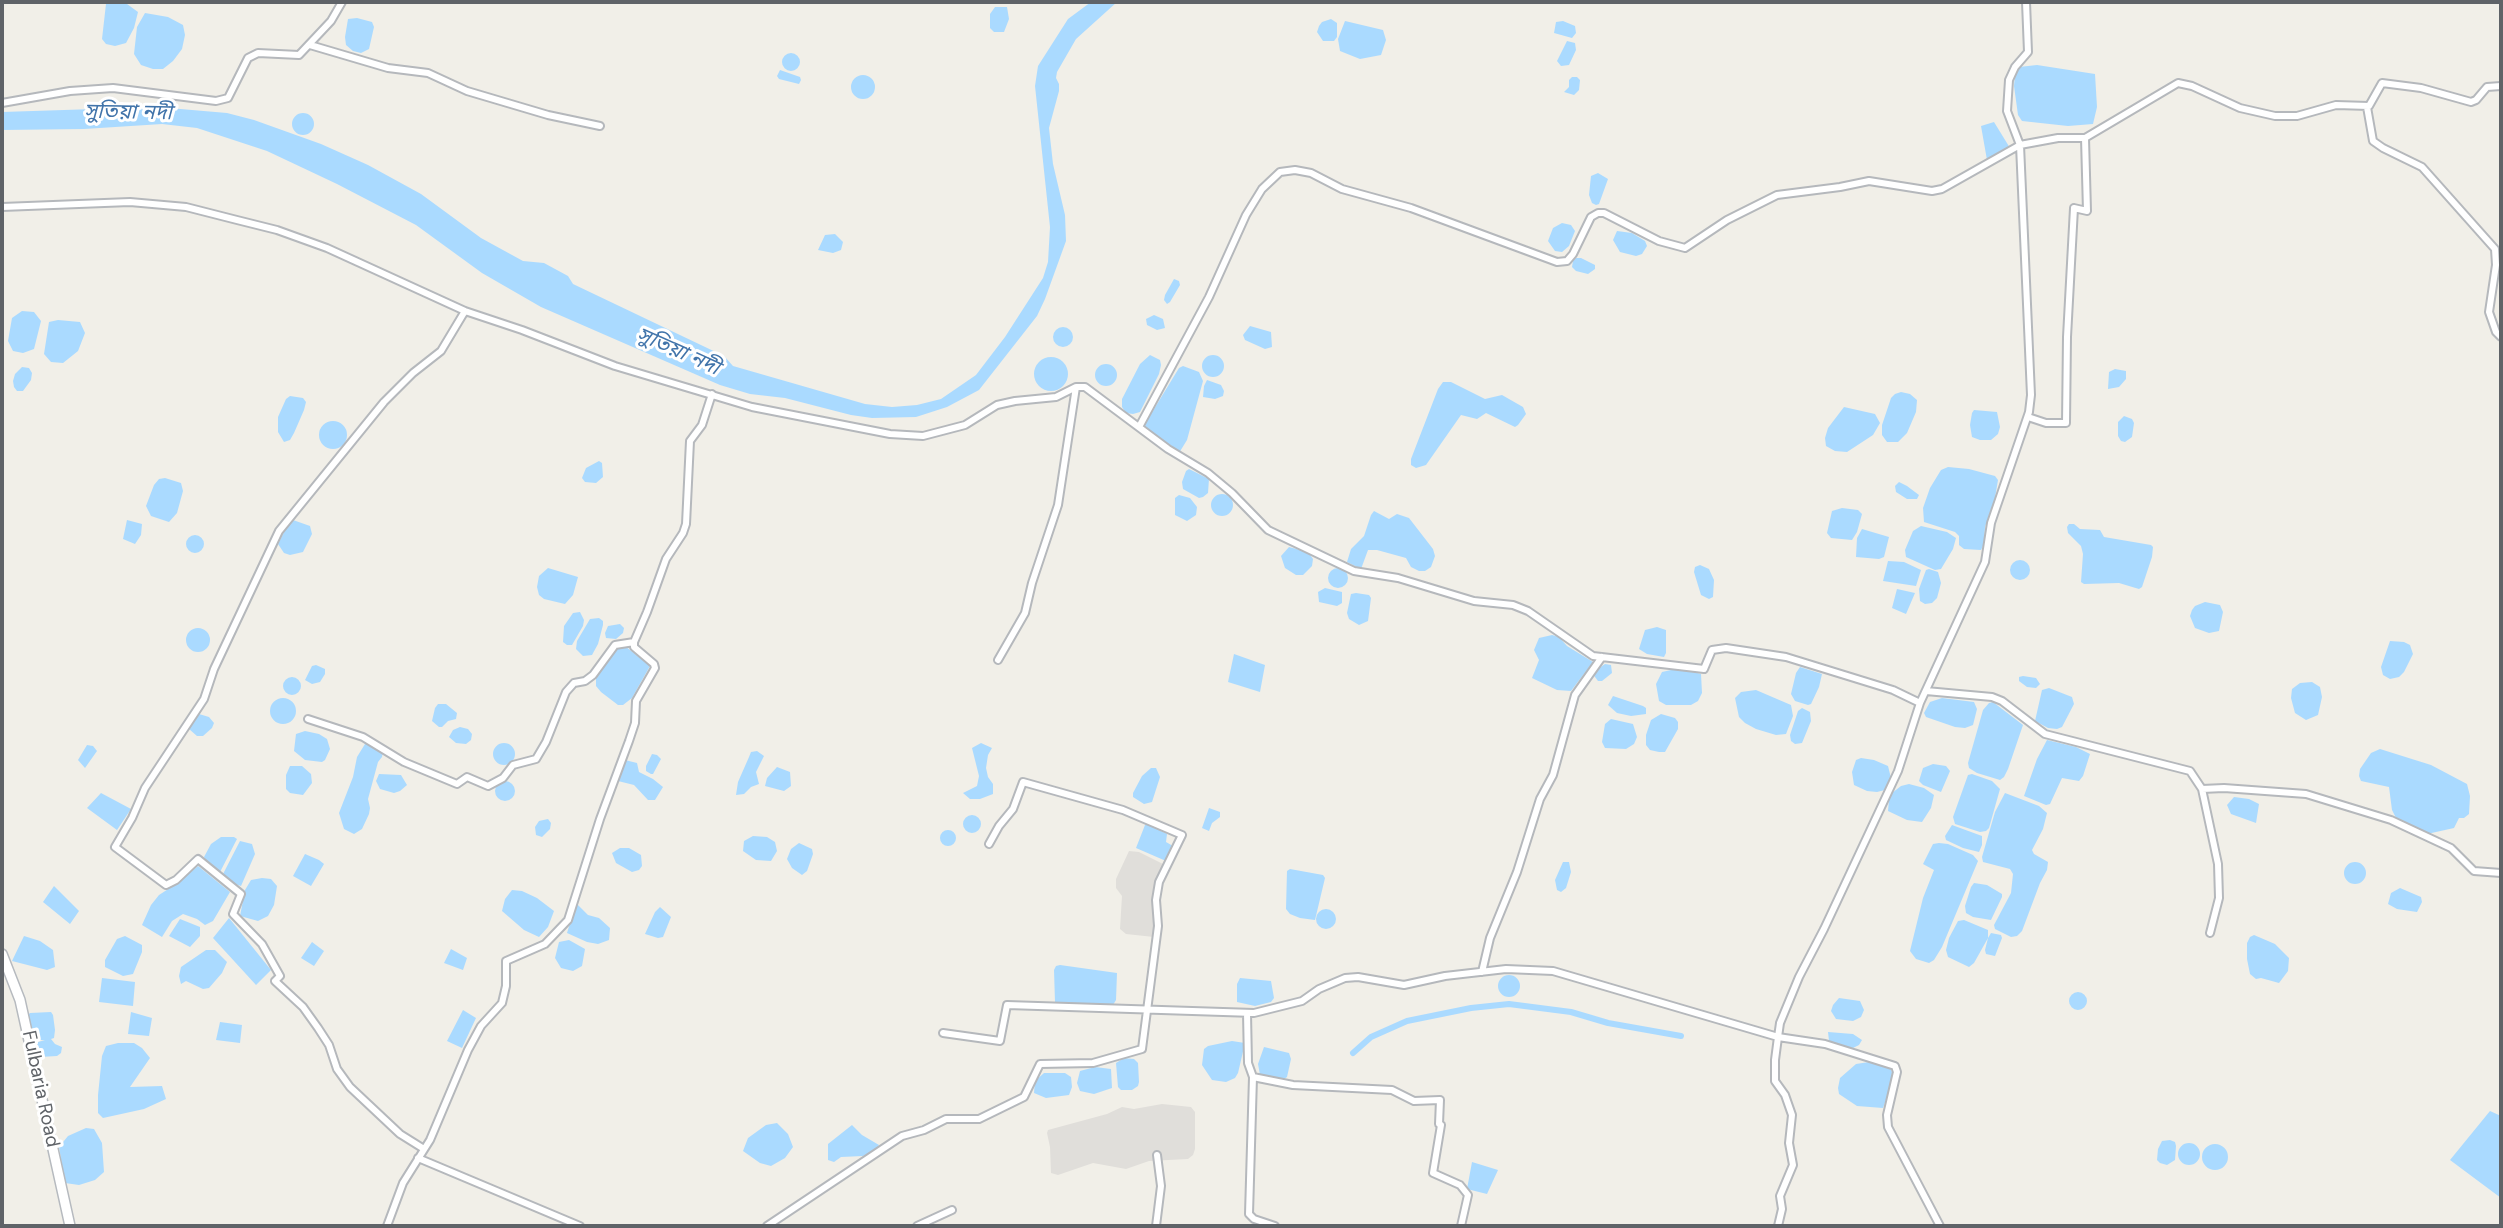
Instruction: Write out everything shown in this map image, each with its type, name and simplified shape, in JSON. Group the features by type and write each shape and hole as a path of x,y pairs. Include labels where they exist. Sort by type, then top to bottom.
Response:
{"main road":[{"name":"Fulbaria Road","path":"2,954 20,1000 69,1226"}],"street":[{"path":"2,103 70,91 113,88 216,101 228,98 244,62 252,54 299,55 331,21 342,2"},
{"path":"1778,1226 1783,1209 1780,1196 1793,1165 1789,1143 1792,1115 1776,1081 1780,1023 1898,771 1920,703 1985,562 1991,523 2028,417 2031,395 2020,145 2007,111 2009,80 2015,67 2028,52 2026,2"},
{"path":"310,45 388,68 428,73 467,91 548,115 600,125"},
{"path":"1139,427 1209,297 1246,215 1262,189 1280,172 1295,170 1311,173 1342,189 1411,208 1557,262 1567,261 1573,254 1591,217 1598,213 1604,213 1659,240 1685,248 1727,220 1777,195 1869,181 1932,191 1942,189 2020,145 2058,138 2085,138 2178,83 2192,86 2240,108 2275,116 2297,116 2336,105 2367,107 2372,103 2382,83 2421,88 2471,102 2487,87 2501,86"},
{"path":"2367,107 2373,141 2422,167 2495,249 2496,265 2489,312 2496,332 2501,337"},
{"path":"2028,417 2066,424 2067,337 2074,208 2087,211 2085,138"},
{"path":"2,206 130,202 186,207 277,230 327,248 465,311 523,330 615,366 752,407 890,434 923,436 965,425 998,405 1056,397 1076,387 1084,387 1168,449 1208,473 1268,530 1354,571 1398,578 1474,601 1513,605 1528,611 1593,656 1704,669 1712,650 1726,648 1786,657 1893,690 1920,703"},
{"path":"424,1149 400,1134 349,1087 337,1069 329,1045 318,1028 303,1007 275,981 280,976 262,944 233,914 241,894 198,859 176,880 166,885 115,848 145,788 204,699 214,669 279,531 384,402 440,351 465,311"},
{"path":"998,660 1025,613 1058,505 1076,387"},
{"path":"387,1226 403,1183 424,1149 481,1026 502,1003 506,985 506,961 545,944 568,920 600,819 635,723 636,701 655,668 654,664 634,647 634,642 648,612 666,559 686,524 690,441 702,425 712,394"},
{"path":"307,719 363,737 404,762 457,783 467,777 488,786 502,778 513,765 536,759 566,692 574,683 585,681 593,675 615,645 634,642"},
{"path":"1482,972 1490,938 1517,872 1540,799 1553,775 1575,695 1602,657"},
{"path":"1926,691 1992,697 2002,701 2045,734 2190,771 2202,789 2218,864 2219,898 2210,933"},
{"path":"767,1226 902,1136 924,1130 946,1118 979,1119 1024,1097 1040,1064 1093,1063 1142,1049 1158,926 1156,900 1159,882 1182,835 1123,810 1023,782 1013,809 989,844"},
{"path":"2202,789 2306,794 2391,820 2451,848 2473,872 2501,873"},
{"path":"943,1033 1000,1041 1007,1005 1254,1013 1302,1001 1319,989 1345,978 1358,977 1404,985 1506,969 1553,971 1778,1037 1825,1044 1895,1066 1897,1072 1887,1115 1888,1127 1940,1226"},
{"path":"1247,1013 1248,1063 1253,1077 1249,1214 1254,1219 1275,1226"},
{"path":"1253,1077 1293,1085 1392,1090 1414,1101 1440,1100 1440,1135 1433,1173 1460,1185 1468,1195 1461,1226"},
{"path":"1156,1226 1161,1186 1157,1155"},
{"path":"418,1158 580,1226"},
{"path":"917,1226 951,1210"}],"shaded area":[{"path":"1129,851 1139,852 1165,865 1158,876 1154,904 1154,937 1126,934 1120,929 1122,896 1116,888 1116,879"},
{"path":"1162,1104 1191,1107 1195,1112 1195,1149 1188,1159 1149,1161 1126,1169 1093,1163 1058,1175 1051,1173 1048,1130 1107,1114 1122,1107 1134,1109"}],"water":[{"name":"সুতিয়া নদী","path":"1091,2 1117,2 1076,39 1057,72 1059,91 1049,128 1053,164 1065,215 1066,241 1045,299 1037,316 979,390 947,407 916,417 872,418 851,415 720,385 541,307 482,273 416,225 337,184 267,151 197,128 162,124 2,130 2,112 157,107 227,113 254,120 321,144 368,165 421,194 481,238 523,261 544,263 568,276 573,284 724,356 733,366 865,404 892,407 917,405 941,399 976,375 1005,337 1043,278 1048,262 1050,227 1035,86 1038,66 1068,19"},
{"path":"106,4 127,4 138,12 126,43 115,46 106,44 102,39"},
{"path":"995,7 1007,7 1009,19 1004,32 994,32 990,28 990,14"},
{"path":"145,13 168,17 183,25 185,35 182,49 163,69 141,65 134,54 137,27"},
{"path":"357,18 372,22 374,27 369,49 361,53 346,45 345,37 348,19"},
{"path":"1331,19 1337,23 1337,37 1334,41 1323,41 1317,32 1319,26"},
{"path":"1345,21 1383,30 1386,40 1381,55 1360,59 1340,51 1338,39"},
{"path":"1563,21 1575,26 1576,33 1572,38 1554,33 1556,22"},
{"path":"1567,41 1575,43 1576,50 1569,65 1561,66 1557,61"},
{"path":"787,53 795,53 800,62 798,69 787,71 782,66 782,58"},
{"path":"2037,65 2095,74 2097,107 2093,124 2068,126 2022,121 2018,115 2015,75 2019,67"},
{"path":"780,70 800,77 799,84 779,79 777,76"},
{"path":"863,75 872,78 875,87 872,96 863,99 854,96 851,87 854,78"},
{"path":"1572,77 1580,80 1579,90 1574,95 1564,92"},
{"path":"303,113 311,116 314,124 311,132 303,135 295,132 292,124 295,116"},
{"path":"1994,122 2010,148 1987,160 1981,126"},
{"path":"1598,173 1608,179 1599,204 1596,205 1592,203 1589,195 1591,176"},
{"path":"1562,223 1571,225 1575,231 1569,246 1562,252 1555,251 1548,241 1553,228"},
{"path":"1617,231 1632,233 1645,241 1647,246 1642,254 1636,256 1620,252 1613,240"},
{"path":"835,234 843,242 841,250 833,253 818,250 825,235"},
{"path":"1576,258 1595,265 1595,269 1588,274 1576,271 1572,267"},
{"path":"1174,279 1179,281 1180,285 1167,304 1165,295"},
{"path":"22,311 34,312 41,321 34,349 23,353 13,351 8,341 12,318"},
{"path":"1154,315 1163,319 1165,328 1157,330 1147,325 1146,319"},
{"path":"49,322 80,322 85,333 78,351 63,363 51,362 44,354"},
{"path":"1250,326 1271,332 1272,347 1265,349 1245,340 1243,335"},
{"path":"1063,327 1070,330 1073,337 1070,344 1063,347 1056,344 1053,337 1056,330"},
{"path":"1150,355 1160,360 1159,374 1140,412 1126,413 1122,407 1122,399 1140,364"},
{"path":"1213,355 1221,358 1224,366 1221,374 1213,377 1205,374 1202,366 1205,358"},
{"path":"1051,357 1063,362 1068,374 1063,386 1051,391 1039,386 1034,374 1039,362"},
{"path":"1106,364 1114,367 1117,375 1114,383 1106,386 1098,383 1095,375 1098,367"},
{"path":"1183,366 1199,372 1203,381 1187,440 1179,453 1143,427 1179,368"},
{"path":"22,367 29,368 32,373 31,380 23,391 17,391 13,381 15,374"},
{"path":"2115,369 2126,371 2126,379 2119,387 2108,389 2109,372"},
{"path":"1207,380 1221,385 1223,396 1215,399 1203,397"},
{"path":"1443,382 1451,382 1485,399 1502,395 1523,407 1526,414 1515,427 1486,413 1477,419 1461,415 1426,465 1416,468 1411,465 1411,459"},
{"path":"1901,392 1910,394 1917,400 1916,412 1907,433 1898,442 1887,442 1882,435 1882,425 1891,398"},
{"path":"290,396 303,398 306,402 294,433 290,440 284,442 278,432 278,417"},
{"path":"1844,407 1875,414 1880,423 1873,435 1847,452 1835,451 1826,446 1825,438 1828,428"},
{"path":"1974,410 1997,412 2000,427 1998,434 1991,440 1972,437 1970,425"},
{"path":"2124,416 2132,419 2134,423 2132,437 2125,442 2118,436 2118,422"},
{"path":"333,421 343,425 347,435 343,445 333,449 323,445 319,435 323,425"},
{"path":"599,461 602,463 603,477 596,483 585,482 582,478 586,468"},
{"path":"1948,467 1969,469 1995,476 1998,480 1981,550 1964,549 1959,545 1959,536 1955,532 1924,522 1923,508 1930,488 1941,470"},
{"path":"1189,469 1209,479 1208,493 1203,497 1199,498 1183,489 1182,482"},
{"path":"159,479 181,483 183,491 177,513 169,522 151,516 146,506 154,485"},
{"path":"1899,482 1919,495 1917,499 1907,499 1896,492 1895,486"},
{"path":"1222,494 1230,497 1233,505 1230,513 1222,516 1214,513 1211,505 1214,497"},
{"path":"1179,495 1190,498 1197,507 1196,515 1187,521 1175,515 1175,498"},
{"path":"1842,508 1858,510 1862,514 1852,540 1831,538 1827,533 1832,511"},
{"path":"1374,511 1389,519 1397,514 1409,518 1433,549 1435,556 1431,567 1419,571 1411,567 1406,558 1377,550 1368,550 1361,569 1347,562 1351,549 1364,536"},
{"path":"127,520 142,524 141,535 135,544 123,539"},
{"path":"293,520 310,526 312,534 303,552 290,555 284,553 278,544"},
{"path":"2069,524 2080,529 2100,530 2104,537 2151,545 2152,557 2142,587 2139,589 2119,583 2081,582 2083,554 2081,546 2068,533"},
{"path":"1921,526 1947,532 1956,538 1941,569 1935,570 1906,557 1905,550 1913,531"},
{"path":"1862,529 1889,537 1884,557 1856,557 1857,538"},
{"path":"195,535 201,538 204,544 201,550 195,553 189,550 186,544 189,538"},
{"path":"1289,547 1308,552 1313,559 1312,566 1303,575 1296,575 1285,568 1281,556"},
{"path":"2020,560 2027,563 2030,570 2027,577 2020,580 2013,577 2010,570 2013,563"},
{"path":"1888,561 1904,562 1921,570 1916,586 1883,581"},
{"path":"1700,565 1709,569 1714,580 1713,597 1709,599 1701,595 1694,572 1695,567"},
{"path":"548,568 578,577 573,595 565,604 544,599 539,595 539,576"},
{"path":"1338,568 1345,571 1348,578 1345,585 1338,588 1331,585 1328,578 1331,571"},
{"path":"1926,570 1938,572 1941,583 1937,598 1932,603 1925,604 1920,601 1919,589"},
{"path":"1325,588 1342,592 1342,603 1337,606 1319,602 1318,592"},
{"path":"1897,589 1915,593 1906,614 1892,608"},
{"path":"1351,594 1369,595 1371,598 1368,621 1359,625 1349,619 1347,613"},
{"path":"2205,602 2220,605 2223,612 2219,631 2209,633 2195,628 2190,616 2192,610"},
{"path":"580,612 584,620 583,626 572,645 567,645 563,642 564,626 573,613"},
{"path":"599,618 603,625 598,644 592,655 583,656 576,649 577,641 590,619"},
{"path":"620,624 624,628 623,633 616,639 606,638 608,626"},
{"path":"1657,627 1666,630 1664,657 1647,654 1639,649 1645,630"},
{"path":"198,628 207,631 210,640 207,649 198,652 189,649 186,640 189,631"},
{"path":"1552,635 1559,637 1567,646 1593,662 1571,691 1557,690 1532,678 1539,660 1534,650 1539,638"},
{"path":"2390,641 2410,645 2413,654 2404,672 2399,677 2390,679 2383,675 2381,667"},
{"path":"625,646 650,666 632,698 623,705 618,705 596,686 596,678 616,648"},
{"path":"1234,654 1265,665 1260,692 1228,682"},
{"path":"1605,664 1611,665 1612,673 1598,681 1592,673"},
{"path":"312,666 325,669 325,674 320,682 312,684 305,680"},
{"path":"1800,667 1822,674 1819,687 1808,705 1795,701 1791,694"},
{"path":"1680,668 1701,674 1702,693 1698,701 1691,705 1666,705 1659,701 1656,684 1662,672"},
{"path":"292,677 298,680 301,686 298,692 292,695 286,692 283,686 286,680"},
{"path":"2019,677 2036,678 2040,684 2036,688 2027,687 2019,681"},
{"path":"2312,682 2320,687 2322,697 2318,715 2306,720 2295,713 2291,698 2292,689 2300,683"},
{"path":"2049,688 2072,697 2074,704 2062,727 2057,729 2048,728 2035,721 2042,690"},
{"path":"1756,690 1791,705 1793,716 1786,734 1776,735 1756,729 1739,717 1735,698 1741,692"},
{"path":"1613,696 1643,706 1646,708 1646,714 1631,716 1617,713 1608,705"},
{"path":"283,698 292,702 296,711 292,720 283,724 274,720 270,711 274,702"},
{"path":"1942,698 1974,702 1977,709 1973,725 1955,727 1926,717 1924,713 1930,702"},
{"path":"1993,702 2023,725 2008,769 2000,780 1977,773 1969,768 1968,763 1983,710"},
{"path":"438,704 446,704 457,713 456,719 439,727 432,721"},
{"path":"1802,708 1810,712 1811,721 1802,743 1795,744 1790,735 1798,711"},
{"path":"199,714 209,717 214,723 203,736 197,736 189,729"},
{"path":"1661,714 1675,718 1678,722 1678,729 1665,752 1650,750 1646,745 1651,720"},
{"path":"1611,719 1633,724 1637,737 1634,744 1626,749 1605,748 1602,742 1605,724"},
{"path":"460,727 468,729 472,734 471,740 466,744 456,743 449,737 453,730"},
{"path":"305,731 327,739 330,749 322,762 305,760 294,751 296,734"},
{"path":"2047,740 2076,747 2090,754 2079,781 2062,778 2050,804 2046,805 2024,796"},
{"path":"504,743 512,746 515,754 512,762 504,765 496,762 493,754 496,746"},
{"path":"981,743 992,748 986,768 993,784 993,794 980,799 970,799 963,793 977,786 979,776 972,748"},
{"path":"365,744 371,744 383,752 368,799 369,814 362,829 354,834 344,829 339,813 353,777 357,757"},
{"path":"87,745 93,746 97,751 85,768 78,760"},
{"path":"2380,749 2431,765 2467,784 2470,796 2469,814 2459,818 2454,828 2427,834 2396,818 2392,810 2389,787 2361,781 2359,776 2360,769 2371,753"},
{"path":"757,751 764,756 756,772 759,784 744,794 736,795 738,782 751,752"},
{"path":"652,754 661,759 651,774 646,771 646,766"},
{"path":"1861,758 1888,766 1891,778 1885,790 1867,791 1854,785 1852,772 1856,760"},
{"path":"625,760 637,763 639,772 663,787 655,800 648,800 634,785 618,781"},
{"path":"1933,764 1946,766 1950,771 1941,792 1919,781 1923,768"},
{"path":"290,766 302,766 311,774 312,783 303,795 290,793 286,789 286,775"},
{"path":"777,767 790,772 791,786 784,791 765,786 767,778"},
{"path":"1151,768 1156,768 1160,777 1152,802 1144,804 1133,797 1133,793 1142,776"},
{"path":"379,774 401,775 407,785 394,793 380,789 376,781"},
{"path":"1968,775 1992,781 2000,789 1986,831 1980,832 1955,824 1953,817"},
{"path":"505,781 512,784 515,791 512,798 505,801 498,798 495,791 498,784"},
{"path":"1909,784 1924,788 1934,795 1931,808 1922,822 1907,820 1888,811 1892,793"},
{"path":"101,793 131,809 117,830 87,808"},
{"path":"2005,793 2039,806 2047,813 2043,829 2032,850 2048,862 2047,870 2022,931 2011,937 1995,929 1994,925 2011,893 2013,874 2010,869 1983,862 1982,857 1995,812"},
{"path":"2234,797 2249,799 2259,804 2256,823 2231,814 2227,805"},
{"path":"1209,808 1220,812 1220,817 1212,823 1209,831 1202,828"},
{"path":"972,815 978,818 981,824 978,830 972,833 966,830 963,824 966,818"},
{"path":"548,819 551,823 550,829 542,837 536,835 535,827 539,821"},
{"path":"1145,825 1167,834 1166,842 1173,846 1166,861 1136,848"},
{"path":"1952,825 1982,836 1979,852 1946,840 1945,836"},
{"path":"948,830 954,832 954,844 948,846 942,844 940,838 942,832"},
{"path":"753,836 767,837 775,842 777,851 771,861 756,860 743,851 744,841"},
{"path":"221,837 237,839 219,874 208,866 204,857 211,844"},
{"path":"240,841 252,844 255,854 241,886 232,883 223,874"},
{"path":"799,843 812,849 813,854 807,871 802,875 792,868 787,859 791,849"},
{"path":"1939,843 1973,855 1978,861 1942,947 1929,963 1916,959 1910,951 1923,898 1934,870 1923,864 1933,844"},
{"path":"620,848 629,848 641,855 642,866 639,870 632,872 616,863 612,853"},
{"path":"305,854 324,864 311,886 293,876"},
{"path":"1563,862 1569,862 1571,872 1566,888 1561,892 1557,890 1555,880"},
{"path":"2355,862 2363,865 2366,873 2363,881 2355,884 2347,881 2344,873 2347,865"},
{"path":"198,866 230,892 213,921 205,925 183,914 172,921 162,937 142,925 159,895"},
{"path":"1290,869 1323,875 1325,878 1315,920 1300,918 1286,909 1287,871"},
{"path":"271,879 277,886 274,905 268,916 258,921 240,916 245,890 251,880"},
{"path":"1974,883 1987,885 2002,894 1991,920 1966,913 1965,906"},
{"path":"54,886 79,911 70,924 43,902"},
{"path":"2400,888 2421,897 2422,902 2417,912 2397,909 2388,904 2391,893"},
{"path":"512,890 537,898 554,911 548,927 539,937 524,930 502,911 505,899"},
{"path":"576,903 588,915 599,918 610,928 609,940 598,944 567,933"},
{"path":"660,907 671,917 663,937 658,938 645,934"},
{"path":"1326,909 1333,912 1336,919 1333,926 1326,929 1319,926 1316,919 1319,912"},
{"path":"229,918 271,970 256,985 213,938"},
{"path":"180,919 200,927 200,936 190,947 169,936"},
{"path":"1964,920 1988,930 1988,938 1969,967 1948,957 1946,950 1958,921"},
{"path":"1991,933 2001,935 1995,956 1986,954"},
{"path":"2254,935 2275,944 2289,958 2288,971 2279,983 2256,979 2250,974 2247,943"},
{"path":"24,936 40,941 53,950 55,967 47,970 12,961"},
{"path":"125,936 142,945 142,952 133,974 123,976 105,967 105,960 117,939"},
{"path":"569,940 585,949 582,966 573,971 561,968 555,958 559,942"},
{"path":"312,942 324,951 314,966 301,958"},
{"path":"451,949 467,958 463,970 444,963"},
{"path":"206,950 215,950 227,962 222,973 209,988 203,989 186,981 181,984 181,967"},
{"path":"1060,965 1117,973 1116,1000 1113,1005 1057,1004 1054,970"},
{"path":"1509,975 1517,978 1520,986 1517,994 1509,997 1501,994 1498,986 1501,978"},
{"path":"102,978 135,982 133,1006 99,1002"},
{"path":"1240,978 1271,981 1274,998 1271,1002 1255,1006 1237,1002 1237,984"},
{"path":"2078,992 2084,995 2087,1001 2084,1007 2078,1010 2072,1007 2069,1001 2072,995"},
{"path":"1839,998 1860,1001 1864,1010 1861,1017 1853,1021 1836,1019 1831,1011"},
{"path":"463,1010 476,1018 462,1048 447,1041"},
{"path":"51,1012 55,1030 54,1038 51,1039 62,1047 61,1053 57,1056 40,1057 35,1055 32,1048 45,1040 35,1040 26,1017 30,1013"},
{"path":"131,1012 152,1018 149,1036 128,1034"},
{"path":"220,1022 242,1025 240,1043 216,1040"},
{"path":"1828,1032 1853,1034 1862,1040 1853,1048 1846,1047 1829,1041"},
{"path":"1232,1041 1245,1043 1238,1073 1235,1078 1226,1082 1212,1080 1202,1065 1204,1049"},
{"path":"134,1043 150,1058 130,1087 162,1086 166,1099 144,1109 103,1118 98,1113 102,1056 106,1046"},
{"path":"1264,1047 1289,1053 1291,1059 1287,1077 1284,1079 1260,1075 1258,1064"},
{"path":"1124,1058 1134,1059 1138,1063 1139,1082 1132,1090 1121,1090 1118,1087 1116,1063"},
{"path":"1869,1062 1890,1068 1892,1072 1891,1086 1883,1108 1857,1106 1839,1094 1840,1078 1856,1064"},
{"path":"1095,1067 1111,1069 1112,1088 1094,1094 1080,1091 1077,1083 1080,1071"},
{"path":"1044,1073 1065,1073 1071,1077 1069,1095 1046,1098 1034,1093 1035,1081"},
{"path":"2490,1111 2501,1116 2501,1198 2450,1160"},
{"path":"777,1123 788,1134 793,1147 785,1158 771,1166 760,1163 743,1151 748,1138 766,1125"},
{"path":"852,1125 879,1145 876,1150 863,1156 841,1157 834,1162 828,1160 828,1144"},
{"path":"86,1128 94,1129 102,1143 104,1172 95,1180 79,1185 65,1183 59,1147 68,1136"},
{"path":"2162,1141 2175,1142 2176,1146 2175,1160 2167,1165 2157,1160 2158,1149"},
{"path":"2189,1143 2197,1146 2200,1154 2197,1162 2189,1165 2181,1162 2178,1154 2181,1146"},
{"path":"2215,1144 2224,1148 2228,1157 2224,1166 2215,1170 2206,1166 2202,1157 2206,1148"},
{"path":"1472,1162 1498,1170 1487,1194 1467,1189"}],"waterway":[{"path":"1353,1053 1371,1037 1407,1021 1471,1008 1509,1004 1571,1012 1608,1023 1681,1036"}]}
